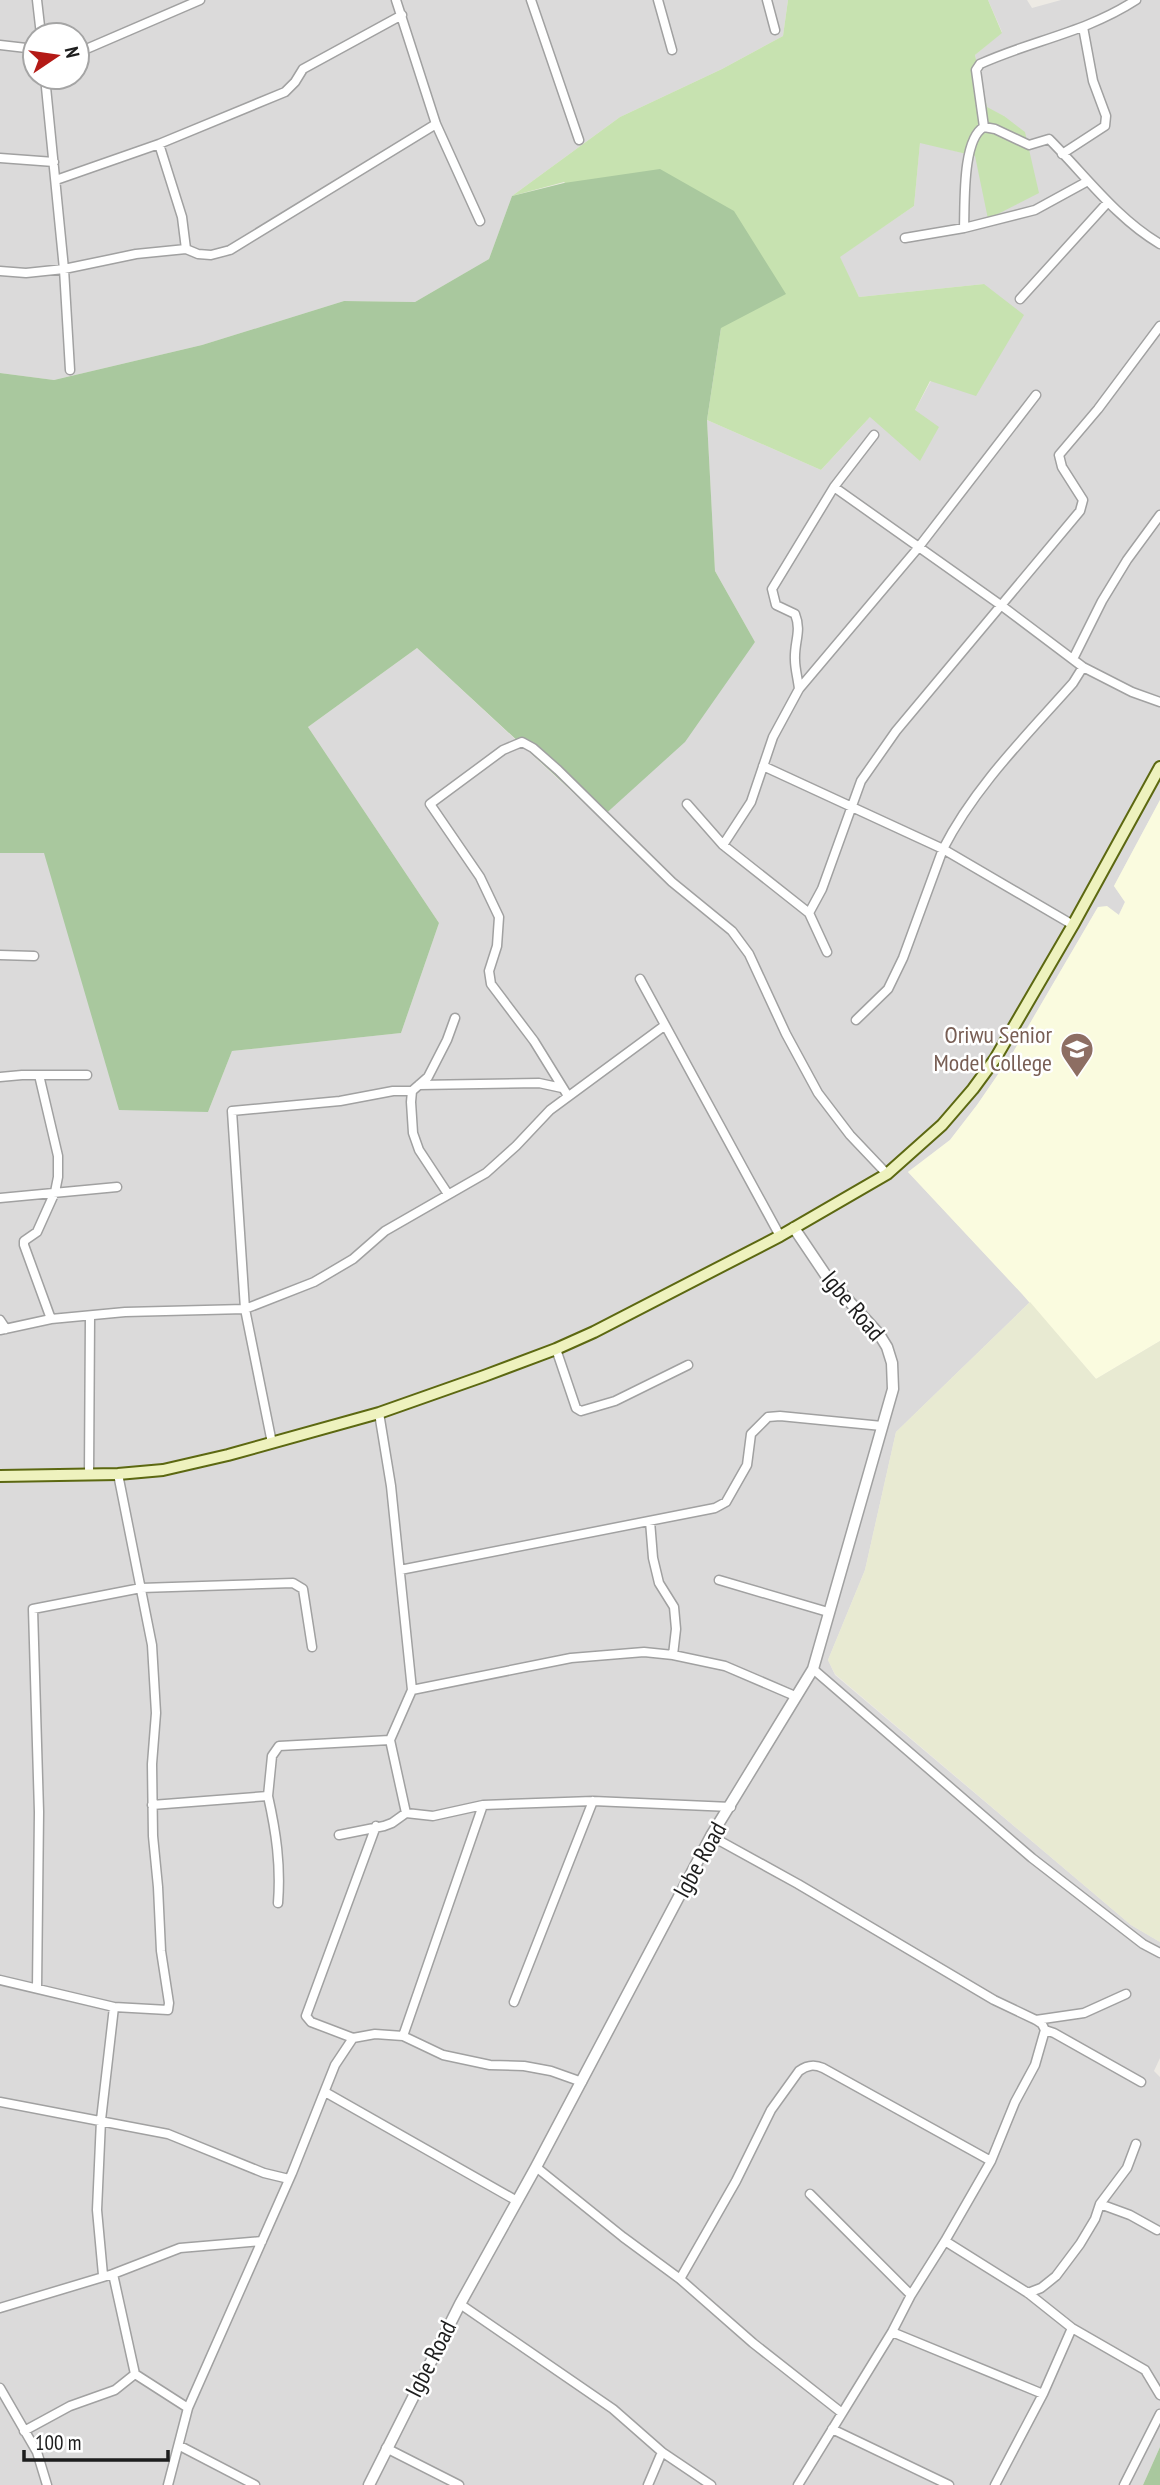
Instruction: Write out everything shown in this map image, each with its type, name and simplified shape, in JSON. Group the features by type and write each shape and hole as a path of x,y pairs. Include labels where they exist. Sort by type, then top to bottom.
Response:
{"main road":[{"path":"0,1476 118,1474 163,1470 379,1413 556,1349 780,1236 887,1174 942,1125 973,1090 1025,1009 1160,767"}],"street":[{"path":"37,0 39,21"},
{"path":"91,46 200,0"},
{"path":"396,0 436,124 480,221"},
{"path":"531,0 579,140"},
{"path":"658,0 672,50"},
{"path":"767,0 775,30"},
{"path":"985,127 975,70 980,64 1083,27 1136,0"},
{"path":"55,180 159,144 285,92 303,69 402,15"},
{"path":"1062,154 1105,126 1107,116 1093,81 1083,27"},
{"path":"0,45 21,47"},
{"path":"46,91 64,269 70,370"},
{"path":"0,271 26,273 64,269 136,254 186,249 211,255 230,250 436,124"},
{"path":"964,228 967,166 976,133 985,127 1029,145 1049,139 1108,202 1146,236 1160,244"},
{"path":"159,144 182,217 186,249"},
{"path":"0,158 54,162"},
{"path":"905,238 964,228 1035,210 1088,181"},
{"path":"1020,299 1108,202"},
{"path":"809,914 822,888 861,781 885,745 1073,521 1083,505 1083,500 1062,467 1059,455 1098,409 1160,326"},
{"path":"723,845 751,802 774,737 799,689 918,548 1036,395"},
{"path":"799,689 794,664 800,635 799,622 795,614 776,605 772,589 834,487 874,435"},
{"path":"834,487 1083,667 1132,692 1160,702"},
{"path":"1073,659 1101,601 1126,560 1160,515"},
{"path":"856,1020 888,989 903,958 950,834 984,786 1073,683 1083,667"},
{"path":"568,1096 534,1041 491,984 489,971 497,946 499,917 480,877 430,804 503,750 522,742 558,770 673,882 732,930 749,954 786,1034 818,1093 850,1135 887,1174"},
{"path":"763,766 943,849 1073,925"},
{"path":"687,803 723,845 809,914 827,952"},
{"path":"0,955 34,956"},
{"path":"640,979 780,1236"},
{"path":"447,1194 419,1150 413,1133 415,1088 428,1077 455,1018"},
{"path":"0,1320 3,1330 51,1319 125,1312 245,1308 314,1282 353,1259 385,1231 486,1173 550,1110 664,1026"},
{"path":"39,1075 58,1156 55,1192 37,1232 24,1241 24,1245 51,1319"},
{"path":"0,1077 87,1075"},
{"path":"272,1443 245,1308 232,1111 340,1101 415,1088 539,1083 562,1088"},
{"path":"0,1198 117,1187"},
{"name":"Igbe Road","path":"369,2485 460,2304 582,2082 712,1836 813,1670 893,1389 892,1363 879,1334 827,1277 794,1228"},
{"path":"89,1475 90,1316"},
{"path":"556,1349 576,1408 581,1411 615,1401 688,1365"},
{"path":"379,1413 391,1486 412,1690 390,1740 406,1813"},
{"path":"400,1570 709,1510 726,1502 747,1465 751,1434 768,1417 882,1426"},
{"path":"0,1980 114,2007 168,2010 161,1951 152,1805 156,1713 152,1645 118,1474"},
{"path":"649,1521 659,1583 674,1607 676,1629 673,1655"},
{"path":"719,1580 828,1612"},
{"path":"37,1989 39,1812 33,1609 141,1588 293,1583 303,1589 312,1647"},
{"path":"412,1690 571,1658 644,1653 673,1655 725,1666 795,1696"},
{"path":"813,1670 1032,1858 1143,1944 1160,1953"},
{"path":"278,1903 278,1842 268,1796 272,1756 279,1746 390,1740"},
{"path":"152,1805 268,1796"},
{"path":"339,1835 392,1823 406,1813 433,1816 483,1805 593,1801 731,1807"},
{"path":"514,2002 593,1801"},
{"path":"403,2036 483,1805"},
{"path":"376,1826 306,2016 311,2022 353,2038 374,2034 403,2036 443,2055 490,2065 524,2066 551,2071 582,2082"},
{"path":"712,1836 994,2000 1036,2020 1042,2024 1045,2031 1035,2065 1015,2102 991,2161 911,2294 892,2332 798,2485"},
{"path":"1036,2020 1084,2012 1126,1994"},
{"path":"103,2275 97,2210 101,2120 114,2007"},
{"path":"1045,2031 1054,2032 1141,2082"},
{"path":"168,2485 188,2407 289,2179 335,2065 353,2038"},
{"path":"680,2279 736,2181 771,2110 799,2071 806,2066 823,2068 991,2161"},
{"path":"325,2092 517,2201"},
{"path":"0,2102 168,2134 264,2173 289,2179"},
{"path":"1028,2293 1041,2288 1056,2276 1080,2244 1100,2204 1128,2168 1136,2144"},
{"path":"536,2167 680,2279 753,2343 842,2413"},
{"path":"810,2194 911,2294"},
{"path":"1100,2204 1130,2215 1157,2230"},
{"path":"0,2308 113,2274 180,2248 262,2241"},
{"path":"945,2241 1028,2293 1072,2328 1145,2370 1160,2395"},
{"path":"113,2274 135,2374 188,2407"},
{"path":"460,2304 613,2409 662,2452 711,2485"},
{"path":"995,2485 1043,2394 1072,2328"},
{"path":"892,2332 1043,2394"},
{"path":"24,2431 70,2406 115,2390 135,2374"},
{"path":"0,2388 3,2400 37,2452 47,2485"},
{"path":"1124,2485 1160,2414"},
{"path":"832,2429 949,2485"},
{"path":"180,2446 255,2485"},
{"path":"386,2448 460,2485"},
{"path":"648,2485 662,2452"}],"shaded area":[{"path":"0,0 788,0 783,36 722,69 620,117 512,196 489,259 415,302 344,301 202,345 54,380 0,373"},
{"path":"988,0 1027,0 1032,8 1061,0 1160,0 1160,800 1114,886 1125,902 1118,916 1098,907 1012,1054 977,1105 950,1140 908,1172 1030,1302 896,1432 865,1570 828,1660 835,1675 1131,1925 1160,1942 1160,2058 1154,2071 1160,2077 1160,2447 1143,2485 0,2485 0,853 44,852 208,1112 232,1051 401,1033 439,923 308,727 417,648 600,818 755,642 715,571 707,420 821,470 870,417 915,410 984,284 859,297 839,257 914,206 920,142 975,156 1004,116 987,108 975,55 1002,32"},
{"name":"Oriwu Senior Model College","path":"1160,800 1160,1341 1096,1379 1022,1294 908,1172 950,1140 977,1105 1012,1054 1098,907 1107,906 1119,915 1125,902 1114,886"},
{"path":"1030,1302 1096,1379 1160,1341 1160,1942 1131,1925 835,1674 828,1660 865,1570 896,1432"}],"green space":[{"path":"788,0 988,0 1002,33 975,55 987,107 1025,132 1039,193 988,219 975,156 920,143 914,206 840,257 859,297 984,284 1024,315 976,396 930,381 915,410 939,427 920,461 870,417 821,470 707,420 721,328 564,182 512,196 620,117 722,69 783,36"},
{"path":"660,169 734,211 786,294 721,328 707,420 715,571 755,642 685,742 601,818 417,648 308,727 439,923 401,1033 232,1051 208,1112 119,1110 44,853 0,853 0,373 54,380 202,345 344,301 415,302 489,259 512,196 564,183"},
{"path":"1160,2447 1160,2485 1143,2485"}],"place":[{"name":"Oriwu Senior Model College","path":"1077,1079"}]}
